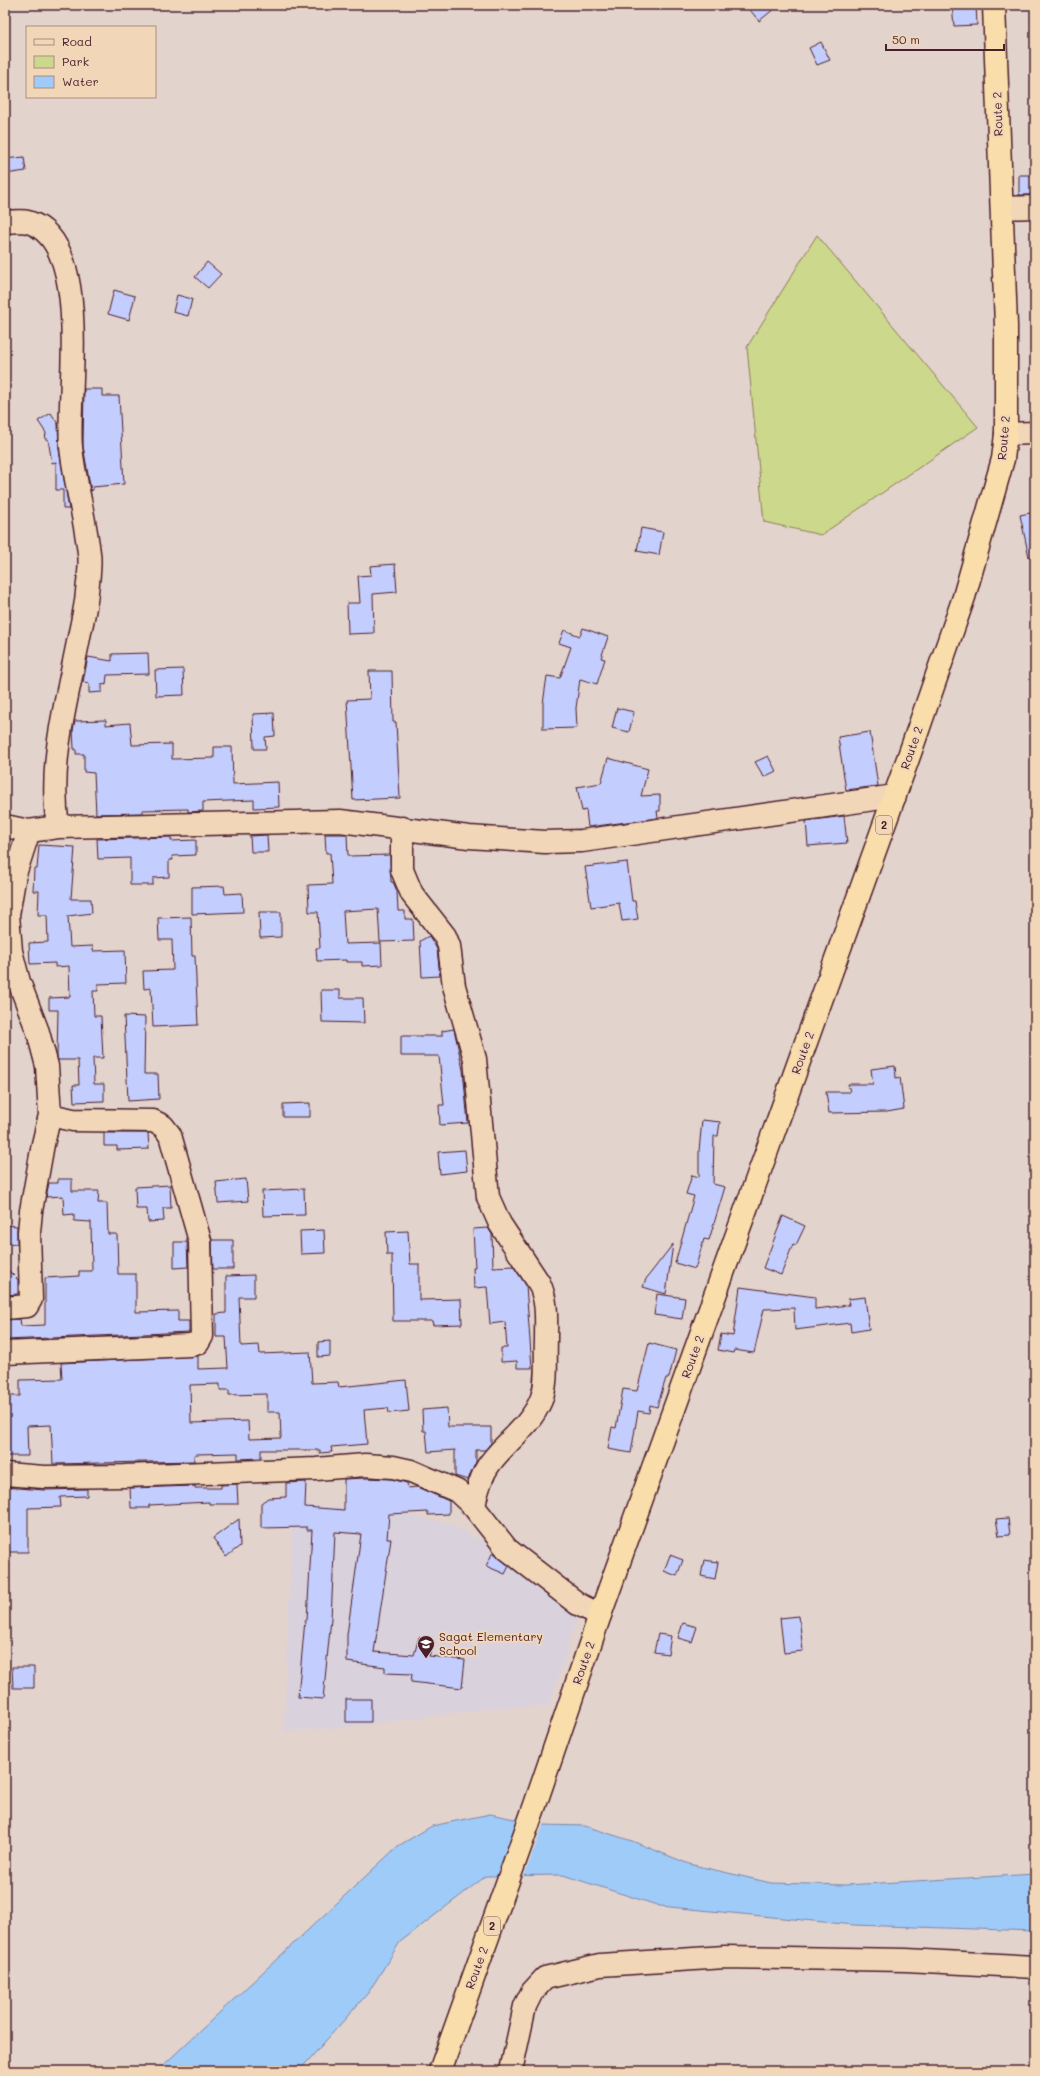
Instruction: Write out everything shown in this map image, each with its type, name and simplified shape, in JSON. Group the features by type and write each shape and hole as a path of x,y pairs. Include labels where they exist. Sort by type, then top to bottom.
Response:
{"highway":[{"name":"Route 2","path":"440,2071 535,1805 600,1615 895,796 964,597 1003,460 1006,434 1006,326 994,5"}],"street":[{"path":"1002,208 1035,206"},
{"path":"5,222 27,222 40,228 58,248 65,269 73,311 71,446 90,555 87,595 59,729 54,801 58,827"},
{"path":"1006,434 1035,433"},
{"path":"5,826 29,831 58,827 340,821 469,836 545,842 582,842 895,796"},
{"path":"402,828 402,870 412,894 445,936 449,946 454,986 475,1059 488,1197 500,1224 539,1283 544,1293 547,1306 544,1385 541,1400 531,1417 490,1463 475,1495 474,1507"},
{"path":"5,1308 27,1306 31,1299 29,1232 31,1211 43,1144 50,1115 47,1066 38,1032 19,982 11,952 8,915 15,874 29,831"},
{"path":"5,1353 190,1345 198,1343 202,1336 200,1241 178,1159 168,1131 160,1123 153,1122 73,1120 50,1115"},
{"path":"5,1474 44,1477 124,1476 316,1470 364,1465 393,1466 411,1471 457,1491 474,1507 507,1549 578,1604 600,1615"},
{"path":"511,2071 526,2006 532,1992 545,1978 600,1965 725,1957 906,1960 1035,1967"}],"shaded area":[{"name":"Sagat Elementary School","path":"293,1503 393,1512 448,1523 504,1553 579,1612 549,1706 490,1708 342,1728 284,1731"}],"green space":[{"path":"817,235 978,427 821,535 764,522 747,347"}],"water":[{"path":"490,1814 543,1825 585,1826 632,1841 689,1864 771,1883 846,1885 1035,1874 1035,1931 854,1925 660,1906 563,1875 486,1876 400,1942 368,1993 299,2071 157,2071 398,1846 432,1826"}],"pier":[{"path":"518,1818 544,1823 524,1877 496,1878"}],"building":[{"path":"746,5 779,5 759,21"},
{"path":"952,5 976,5 977,25 954,26"},
{"path":"821,42 830,60 817,65 809,48"},
{"path":"24,157 26,171 5,174 5,159"},
{"path":"1019,175 1035,175 1035,195 1019,195"},
{"path":"207,262 221,274 208,288 195,277"},
{"path":"114,290 135,296 129,320 108,314"},
{"path":"177,295 192,299 188,316 173,312"},
{"path":"84,389 102,389 102,396 119,396 124,484 93,487 93,490 91,491 83,446"},
{"path":"51,413 58,424 59,449 69,509 63,509 63,490 56,490 56,462 52,463 48,439 45,439 46,433 38,421"},
{"path":"1035,512 1035,557 1029,557 1020,515"},
{"path":"641,528 663,532 659,555 637,551"},
{"path":"395,564 397,592 373,594 374,633 348,634 347,603 360,603 358,576 371,575 370,566"},
{"path":"583,628 608,637 601,658 605,659 597,684 580,679 576,708 577,728 543,729 543,704 547,676 560,678 571,647 559,643 564,630 580,636"},
{"path":"148,653 149,674 107,675 106,685 102,684 102,692 89,693 89,683 83,682 88,657 112,661 112,654"},
{"path":"183,669 184,695 156,696 155,670"},
{"path":"369,671 392,671 393,722 396,722 400,798 353,800 347,700 370,699"},
{"path":"617,708 634,712 629,732 612,728"},
{"path":"274,713 275,736 265,737 266,749 254,749 253,714"},
{"path":"106,720 106,725 130,723 132,745 172,744 172,759 214,758 214,747 232,747 233,784 278,782 279,807 254,808 254,800 203,802 203,811 188,812 188,809 143,810 143,813 96,814 94,773 84,772 84,754 76,754 76,749 74,749 73,730 75,721"},
{"path":"870,732 878,786 846,790 838,737"},
{"path":"768,756 776,771 764,777 755,762"},
{"path":"608,758 648,769 641,796 660,795 660,811 657,811 658,818 588,827 586,810 582,811 577,787 601,783"},
{"path":"844,816 847,843 808,846 806,821"},
{"path":"325,834 347,834 348,856 390,855 391,882 393,882 397,891 398,911 405,911 405,919 413,919 414,941 380,942 378,909 343,911 345,944 381,943 382,965 362,966 362,962 346,962 346,960 317,961 316,948 320,948 318,912 309,912 308,885 332,884 330,853 326,853"},
{"path":"267,835 268,852 251,852 250,836"},
{"path":"171,837 171,841 196,840 196,855 172,856 173,860 169,860 169,877 153,878 153,885 130,885 130,858 98,859 97,839"},
{"path":"39,845 75,847 71,899 91,899 92,913 68,916 70,947 93,946 93,951 125,950 126,983 98,984 98,991 93,991 94,1016 101,1016 103,1058 93,1058 94,1084 104,1084 104,1101 74,1102 73,1085 79,1085 78,1060 58,1060 57,1057 58,1010 49,1010 49,998 70,997 69,966 55,967 55,963 30,964 29,943 48,942 47,915 38,915 39,891 33,891 34,869 37,869"},
{"path":"627,862 632,901 635,901 638,919 622,921 619,903 591,907 585,867"},
{"path":"224,886 225,894 242,893 243,912 192,914 192,887"},
{"path":"259,912 281,912 281,937 260,938"},
{"path":"191,917 192,956 195,956 198,1025 153,1027 151,988 144,989 143,971 173,970 172,940 159,940 158,918"},
{"path":"429,936 437,949 440,976 422,977 420,941"},
{"path":"321,990 340,990 340,998 363,998 364,1023 322,1022"},
{"path":"124,1016 145,1017 144,1074 158,1074 159,1099 128,1101"},
{"path":"454,1029 463,1070 468,1123 440,1125 439,1105 444,1105 439,1056 401,1056 401,1036 442,1036 442,1031"},
{"path":"895,1066 896,1078 900,1077 904,1109 887,1112 829,1113 826,1092 850,1092 848,1084 873,1084 871,1069"},
{"path":"310,1103 310,1117 283,1117 283,1104"},
{"path":"702,1120 720,1122 718,1136 714,1136 713,1184 725,1187 709,1240 704,1239 695,1269 675,1263 694,1196 686,1194 692,1175 699,1177 699,1151"},
{"path":"104,1133 148,1133 149,1149 117,1150 117,1146 104,1146"},
{"path":"465,1150 467,1171 440,1174 438,1152"},
{"path":"58,1179 72,1179 72,1191 99,1191 98,1203 107,1203 108,1234 117,1234 118,1274 136,1274 136,1312 178,1311 178,1321 189,1321 189,1332 5,1340 5,1320 20,1319 21,1326 45,1325 45,1278 79,1276 79,1271 92,1271 91,1222 74,1221 74,1214 64,1215 63,1196 46,1197 49,1183 58,1183"},
{"path":"246,1179 248,1201 218,1203 216,1182"},
{"path":"170,1185 171,1208 163,1208 164,1221 148,1222 147,1209 136,1209 135,1187"},
{"path":"304,1189 305,1215 263,1216 262,1191"},
{"path":"783,1216 805,1226 796,1245 793,1244 781,1275 763,1268"},
{"path":"6,1225 17,1226 17,1244 5,1243"},
{"path":"488,1228 492,1234 493,1267 513,1266 526,1285 532,1368 517,1368 517,1361 501,1362 501,1348 507,1348 505,1322 490,1324 487,1287 474,1288 473,1268 475,1268 473,1229"},
{"path":"324,1230 325,1253 301,1254 300,1231"},
{"path":"408,1231 410,1264 419,1264 419,1300 461,1299 462,1324 433,1325 432,1321 393,1321 392,1255 387,1255 386,1232"},
{"path":"212,1240 233,1240 233,1269 213,1269"},
{"path":"174,1242 187,1242 188,1267 174,1268"},
{"path":"673,1244 666,1294 643,1287 646,1279"},
{"path":"5,1267 18,1280 18,1294 5,1295"},
{"path":"254,1275 254,1297 239,1297 241,1346 259,1345 260,1354 310,1352 312,1383 338,1382 339,1387 406,1380 409,1411 389,1413 388,1408 364,1410 367,1444 331,1447 332,1452 320,1453 320,1450 261,1450 261,1458 238,1459 238,1453 197,1454 194,1455 194,1461 53,1464 51,1425 27,1426 28,1456 5,1456 5,1396 20,1396 20,1380 62,1379 61,1363 198,1356 198,1369 228,1368 226,1337 216,1337 216,1314 226,1313 226,1276","holes":["220,1384 220,1390 229,1390 229,1395 267,1394 267,1412 280,1412 281,1438 249,1439 248,1421 191,1423 190,1385"]},
{"path":"740,1287 815,1297 815,1309 849,1305 848,1299 865,1297 869,1329 851,1332 850,1323 795,1330 794,1308 764,1309 754,1353 734,1350 733,1353 718,1350 721,1334 733,1336"},
{"path":"657,1294 685,1298 682,1319 654,1315"},
{"path":"330,1341 330,1356 318,1357 318,1342"},
{"path":"649,1343 676,1350 669,1378 666,1378 657,1407 650,1405 649,1413 638,1411 631,1453 608,1449 612,1427 616,1428 623,1389 637,1391"},
{"path":"447,1408 448,1427 491,1427 491,1443 485,1450 476,1450 476,1462 468,1480 455,1476 455,1450 428,1452 426,1431 423,1431 422,1410"},
{"path":"344,1479 391,1479 407,1483 408,1488 417,1487 449,1501 449,1514 428,1515 428,1512 389,1514 387,1539 391,1539 374,1652 414,1655 419,1637 434,1642 429,1656 465,1660 462,1688 411,1682 412,1674 385,1673 385,1667 347,1662 347,1635 361,1534 335,1532 331,1619 323,1699 298,1697 305,1620 307,1620 312,1530 307,1530 307,1527 261,1528 261,1503 268,1498 286,1497 286,1483 306,1482 305,1507 344,1510"},
{"path":"237,1484 238,1504 209,1504 209,1502 149,1505 149,1508 131,1508 130,1488 195,1486 195,1488 221,1488 221,1485"},
{"path":"5,1487 44,1490 87,1489 87,1496 60,1497 61,1507 28,1508 28,1552 5,1552"},
{"path":"1008,1518 1010,1535 999,1536 996,1519"},
{"path":"239,1519 240,1546 226,1557 213,1538"},
{"path":"493,1552 509,1566 505,1574 486,1566"},
{"path":"670,1555 683,1560 677,1576 664,1571"},
{"path":"704,1560 718,1562 715,1579 701,1576"},
{"path":"799,1616 803,1651 784,1653 780,1618"},
{"path":"683,1623 697,1627 692,1642 678,1638"},
{"path":"658,1634 671,1636 668,1654 654,1652"},
{"path":"12,1667 34,1667 34,1688 13,1688"},
{"path":"346,1699 371,1699 371,1722 346,1722"}],"place":[{"name":"Sagat Elementary School","path":"426,1659"}]}
